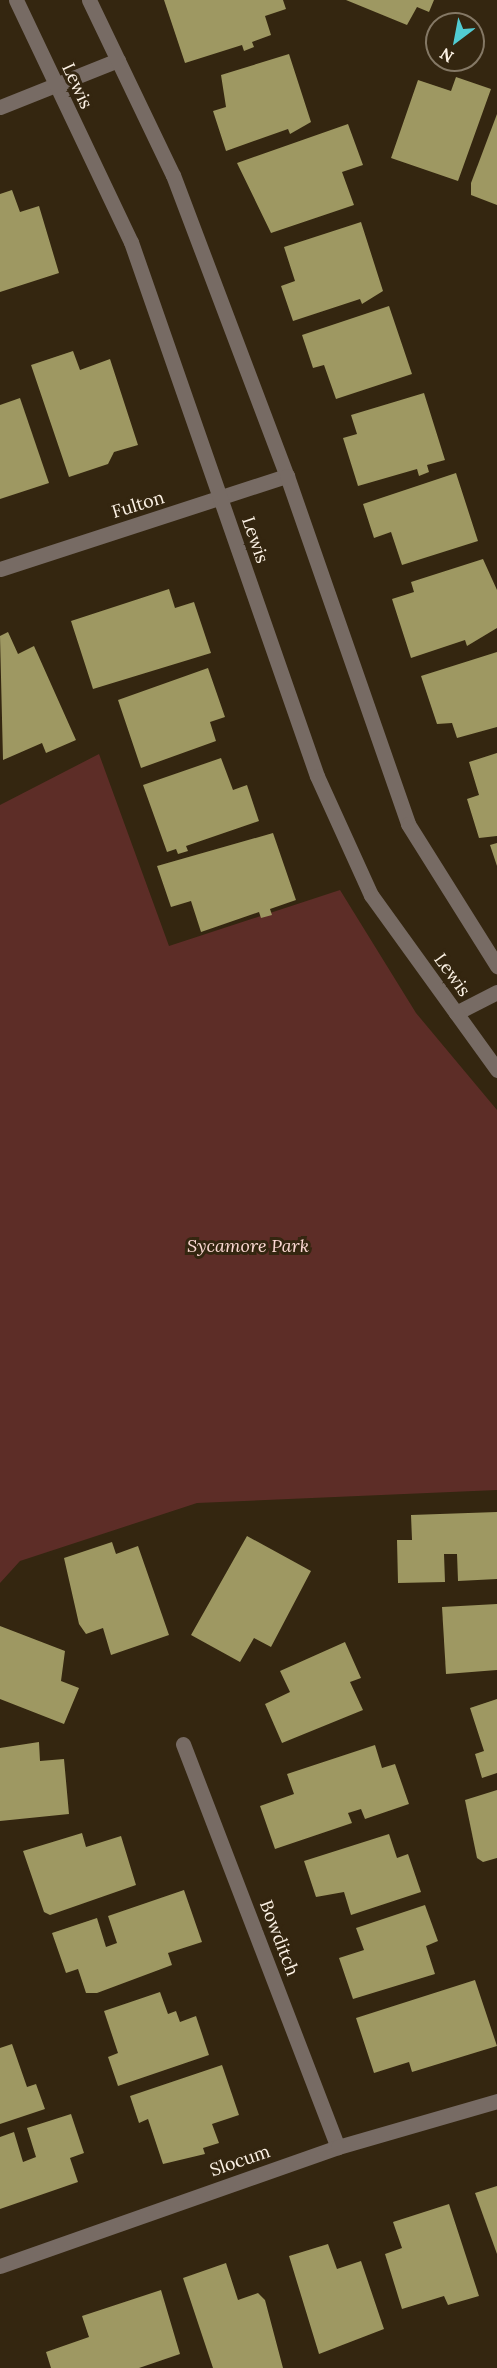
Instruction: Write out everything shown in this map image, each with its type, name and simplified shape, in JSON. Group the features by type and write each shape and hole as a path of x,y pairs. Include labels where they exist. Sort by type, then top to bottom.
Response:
{"street":[{"name":"Lewis","path":"16,0 131,242 317,776 371,895 497,1070"},
{"path":"89,0 173,175 287,476 408,824 497,966"},
{"path":"0,107 56,88 117,60"},
{"name":"Fulton","path":"0,569 220,500 287,476"},
{"path":"456,1013 497,992"},
{"name":"Bowditch","path":"183,1743 338,2147"},
{"name":"Slocum","path":"0,2266 338,2147 497,2101"}],"green space":[{"name":"Sycamore Park","path":"99,754 169,946 340,890 416,1013 497,1110 497,1490 197,1503 20,1561 0,1583 0,805"}],"building":[{"path":"164,0 283,0 286,9 265,16 271,35 252,42 254,47 244,51 242,45 185,63"},
{"path":"346,0 434,0 429,12 417,7 407,25"},
{"path":"289,54 311,122 290,134 288,129 226,151 213,111 226,107 221,75"},
{"path":"456,77 491,89 458,181 391,158 418,80 451,91"},
{"path":"497,114 497,205 471,195 471,183"},
{"path":"348,124 363,165 342,172 354,205 271,233 237,163"},
{"path":"12,190 20,212 39,206 59,273 0,292 0,194"},
{"path":"361,222 383,291 362,304 360,299 293,321 281,286 295,281 284,247"},
{"path":"389,306 412,374 336,399 324,365 313,368 302,335"},
{"path":"73,351 80,370 110,359 138,445 114,452 108,464 69,477 31,365"},
{"path":"424,393 445,460 427,465 429,472 419,476 417,469 358,486 343,438 357,434 351,415"},
{"path":"20,398 49,483 0,499 0,405"},
{"path":"456,473 478,541 402,565 391,532 374,538 363,504"},
{"path":"483,559 497,590 497,628 467,646 465,640 411,658 392,599 414,592 411,582"},
{"path":"169,589 175,608 194,602 211,653 93,689 71,621"},
{"path":"8,632 18,654 34,646 76,740 46,753 42,743 3,760 0,636"},
{"path":"497,652 497,727 457,738 452,723 437,724 421,676"},
{"path":"208,668 225,717 210,722 216,741 141,768 118,700"},
{"path":"497,753 497,836 479,838 467,799 479,795 469,762"},
{"path":"221,758 233,790 247,785 259,821 186,846 188,851 178,854 176,849 167,852 143,785"},
{"path":"273,833 296,900 270,909 272,915 261,918 259,912 201,932 191,901 171,907 157,866"},
{"path":"497,843 497,866 490,845"},
{"path":"497,1512 497,1579 458,1581 457,1554 444,1554 445,1582 398,1583 397,1540 412,1540 411,1515"},
{"path":"247,1536 311,1571 271,1647 254,1638 240,1662 191,1635"},
{"path":"112,1542 116,1554 138,1546 169,1635 111,1655 103,1628 86,1634 79,1624 64,1558"},
{"path":"497,1604 497,1670 446,1674 442,1607"},
{"path":"0,1626 65,1651 61,1681 79,1688 64,1724 0,1699"},
{"path":"345,1642 361,1678 350,1682 363,1710 282,1743 265,1704 290,1692 280,1671"},
{"path":"497,1699 497,1773 482,1778 475,1754 484,1751 470,1708"},
{"path":"39,1742 40,1761 64,1759 69,1814 0,1821 0,1748"},
{"path":"375,1745 382,1768 395,1764 409,1804 365,1819 361,1809 348,1813 352,1823 275,1849 260,1806 294,1794 287,1774"},
{"path":"497,1790 497,1858 483,1862 477,1858 465,1800"},
{"path":"82,1833 86,1847 121,1836 136,1885 50,1915 44,1912 23,1851"},
{"path":"389,1834 397,1858 408,1854 421,1892 351,1915 344,1892 316,1897 304,1861"},
{"path":"184,1890 202,1942 168,1953 172,1965 97,1993 86,1993 78,1969 66,1973 52,1933 97,1918 106,1947 117,1943 108,1916"},
{"path":"425,1905 438,1941 426,1946 435,1974 353,1999 339,1958 364,1950 356,1928"},
{"path":"475,1980 497,2046 412,2072 409,2062 374,2073 356,2018"},
{"path":"160,1992 168,2014 176,2011 180,2022 196,2016 209,2055 118,2086 108,2057 118,2053 104,2011"},
{"path":"12,2044 27,2087 36,2084 45,2109 0,2124 0,2048"},
{"path":"222,2065 239,2115 212,2124 219,2143 203,2148 205,2154 163,2164 148,2119 139,2123 130,2096"},
{"path":"71,2114 84,2153 70,2158 78,2182 0,2209 0,2137 14,2132 23,2162 36,2157 27,2128"},
{"path":"497,2186 497,2254 475,2193"},
{"path":"449,2204 479,2296 448,2305 444,2296 402,2309 385,2254 402,2248 393,2222"},
{"path":"328,2244 337,2269 361,2261 384,2329 319,2354 289,2256"},
{"path":"226,2263 238,2300 258,2293 265,2300 283,2368 213,2368 183,2278"},
{"path":"161,2290 180,2354 139,2368 51,2368 46,2352 89,2337 82,2316"}]}
